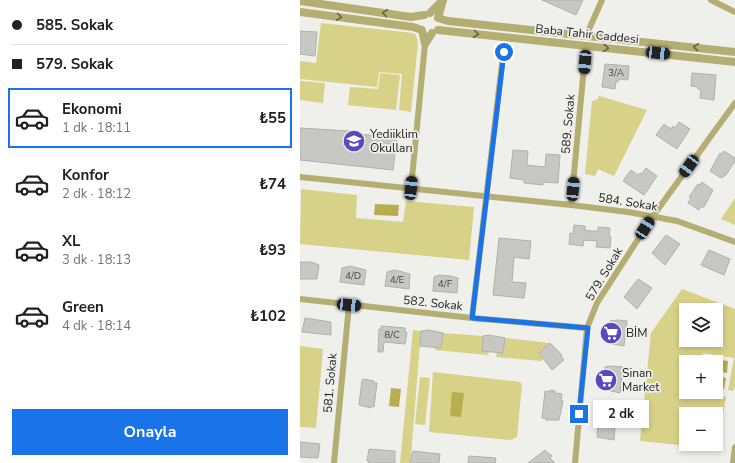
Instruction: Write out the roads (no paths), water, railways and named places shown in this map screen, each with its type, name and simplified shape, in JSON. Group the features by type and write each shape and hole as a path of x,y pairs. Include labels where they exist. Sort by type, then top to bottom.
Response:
{"street":[{"path":"411,188 425,44 420,24 427,14 443,0"},
{"path":"425,44 440,24 438,18 443,0"},
{"path":"586,36 602,0"},
{"path":"711,0 735,12"},
{"path":"300,1 411,17 427,14 438,18"},
{"path":"300,12 413,27 435,32"},
{"name":"Baba Tahir Caddesi","path":"438,18 448,21 735,52"},
{"name":"Baba Tahir Caddesi","path":"435,32 735,62"},
{"path":"472,318 505,38"},
{"name":"589. Sokak","path":"572,205 586,46"},
{"name":"579. Sokak","path":"575,463 588,328 597,303 653,216 735,103"},
{"name":"584. Sokak","path":"300,177 572,205 653,216 677,221 735,242"},
{"name":"582. Sokak","path":"300,299 472,318 588,328"},
{"name":"581. Sokak","path":"334,463 349,305"},
{"path":"733,463 735,447"}],"place":[{"name":"Yediiklim Okulları","path":"354,141"},
{"name":"BİM","path":"611,333"},
{"name":"Sinan Market","path":"606,380"}]}
